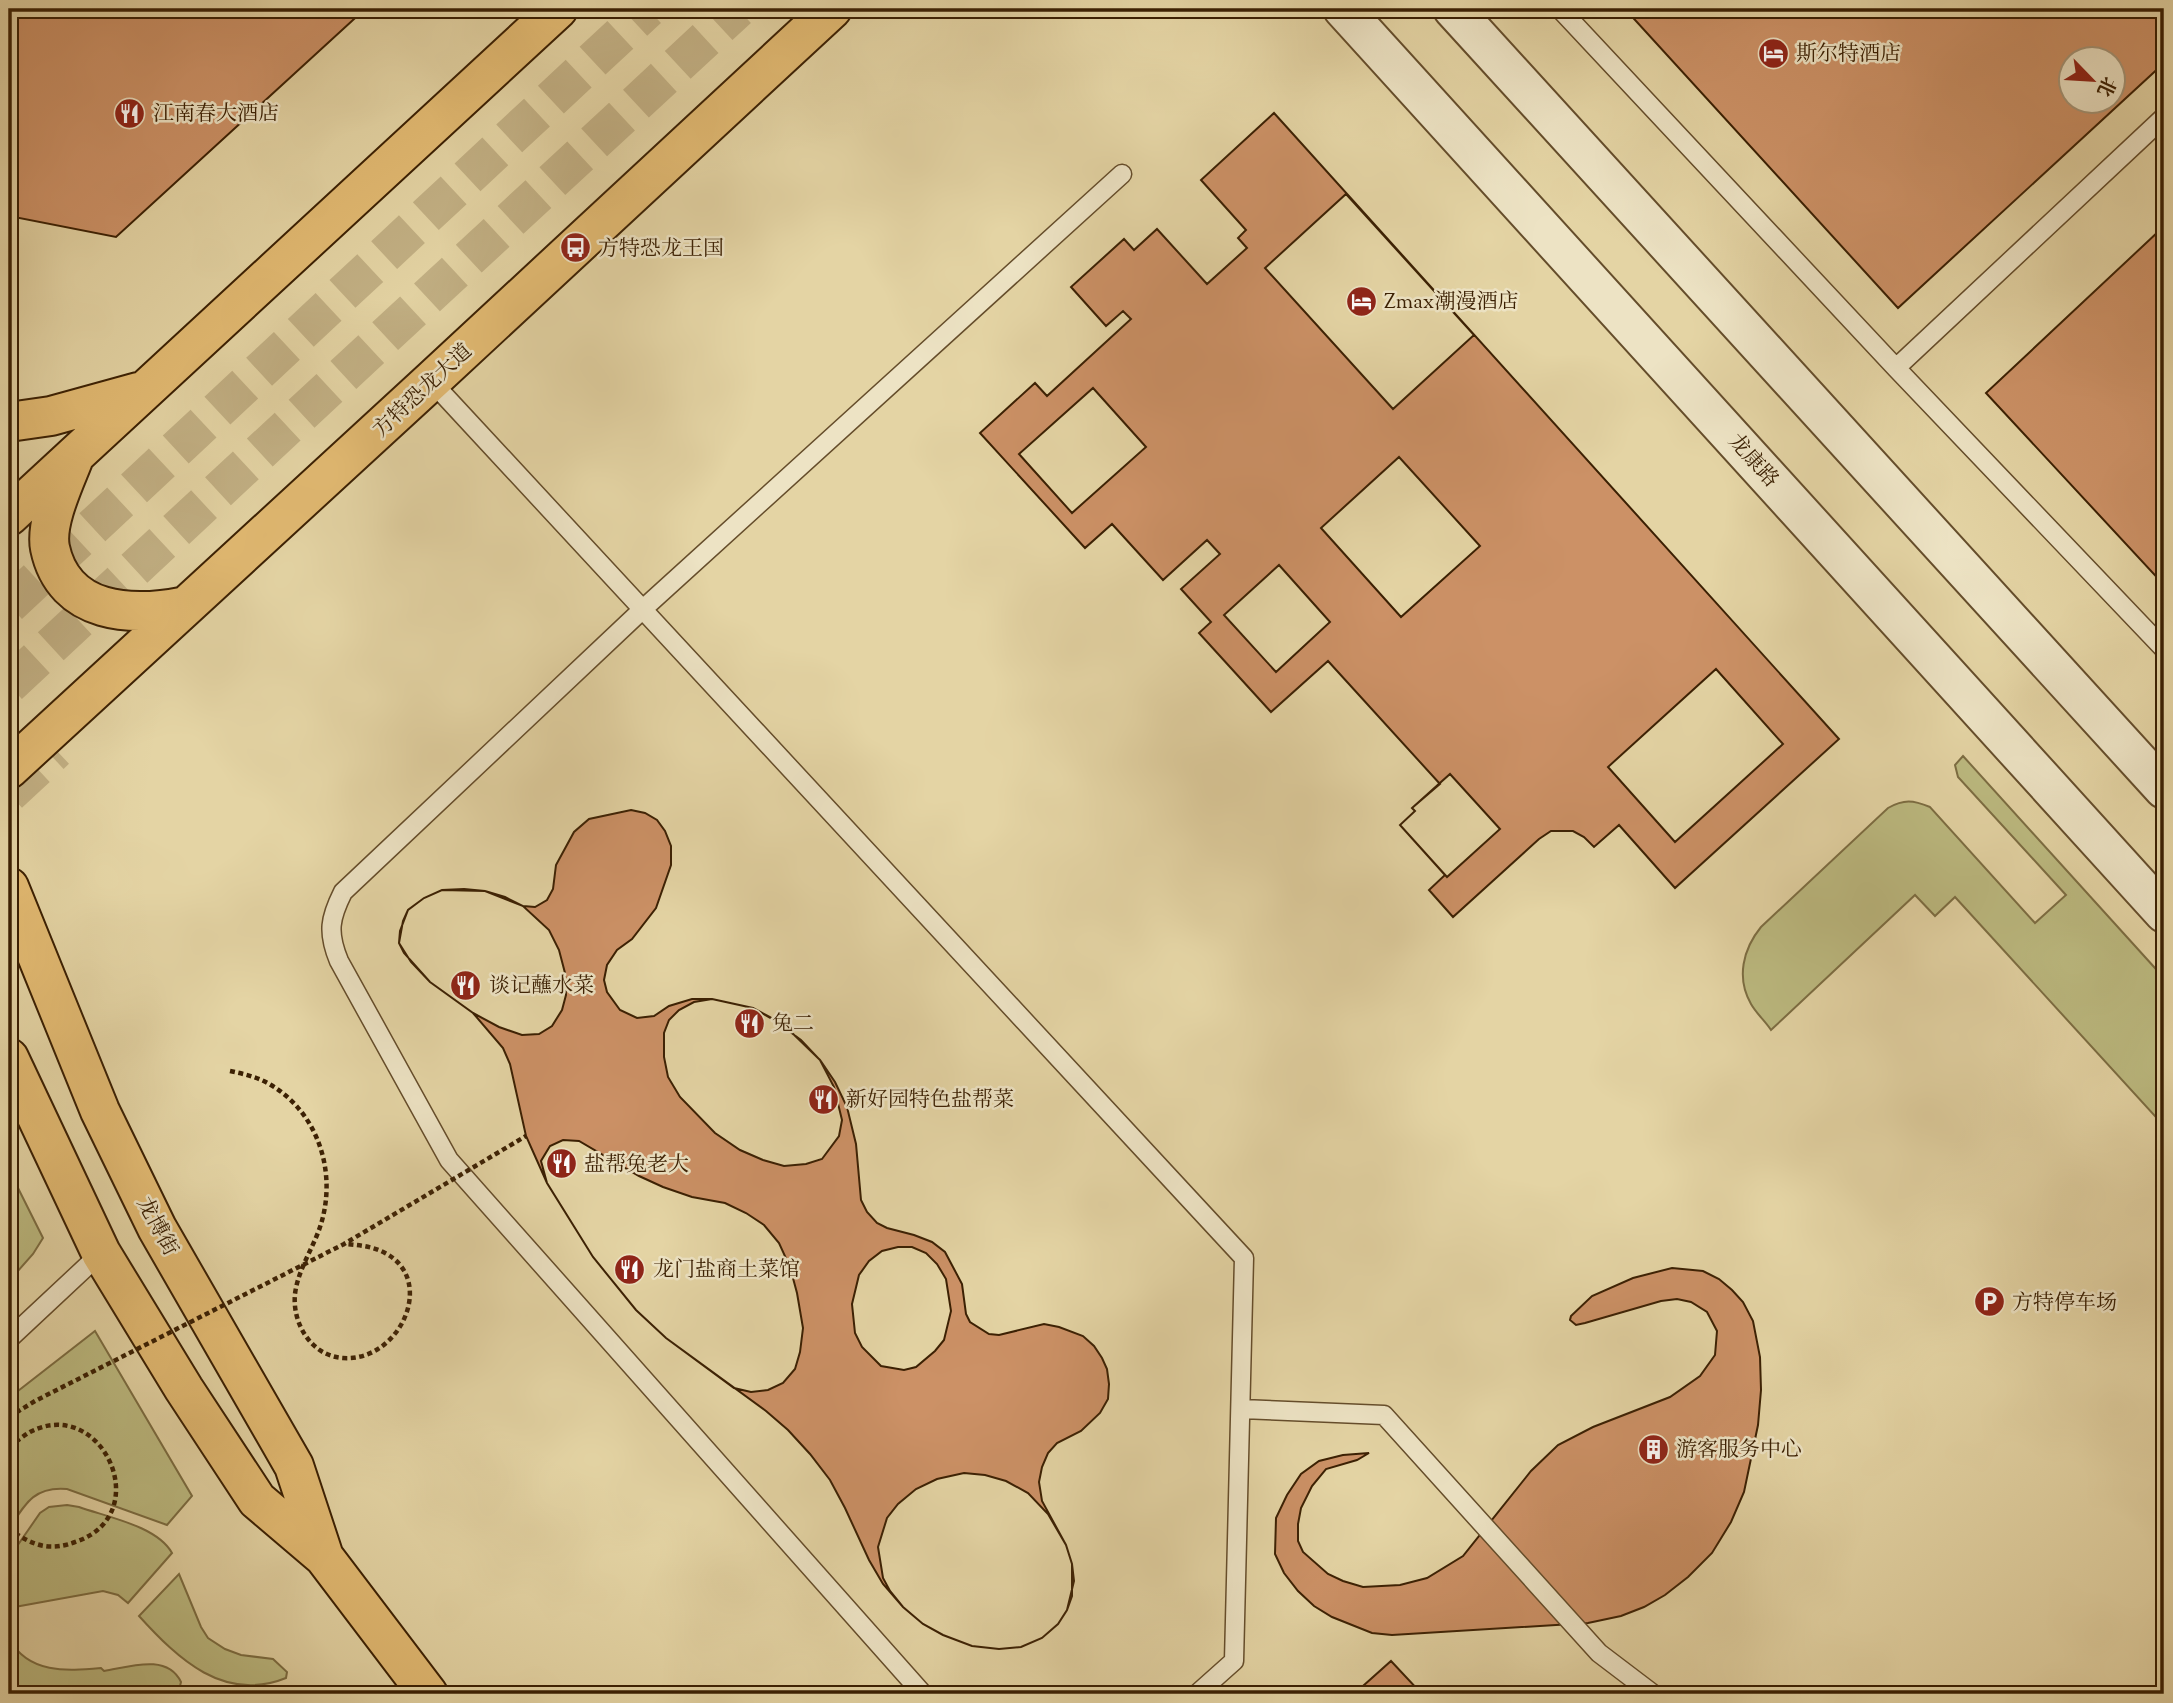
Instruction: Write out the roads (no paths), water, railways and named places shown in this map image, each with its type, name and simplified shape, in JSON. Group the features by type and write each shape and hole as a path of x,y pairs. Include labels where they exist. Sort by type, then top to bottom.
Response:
{"main road":[{"path":"9,516 558,9"},
{"name":"方特恐龙大道","path":"9,769 832,9"},
{"path":"9,422 51,416 143,390"},
{"path":"75,454 59,493 49,546 58,569 71,588 89,601 112,610 149,612 186,606"},
{"name":"龙博街","path":"9,887 100,1111 157,1228 293,1466 324,1557"},
{"name":"龙博街","path":"9,1058 101,1253 184,1389 257,1500 324,1557 428,1694"}],"street":[{"name":"龙康路","path":"1343,9 2164,913"},
{"path":"1453,9 2164,789"}],"lane":[{"path":"1560,9 2164,649"},
{"path":"1896,368 2164,117"},
{"path":"923,1694 449,1160 333,947 331,918 343,892 643,609 1122,174"},
{"path":"431,382 1244,1258 1234,1661 1196,1694"},
{"path":"9,1339 101,1253"},
{"path":"1242,1409 1384,1415 1599,1653 1653,1694"}],"tunnel":[{"path":"9,605 648,9"},
{"path":"9,685 738,9"},
{"path":"9,794 56,750"}],"place":[{"name":"斯尔特酒店","path":"1773,53"},
{"name":"江南春大酒店","path":"130,113"},
{"name":"方特恐龙王国","path":"575,248"},
{"name":"Zmax潮漫酒店","path":"1361,301"},
{"name":"谈记蘸水菜","path":"466,985"},
{"name":"兔二","path":"749,1023"},
{"name":"新好园特色盐帮菜","path":"823,1099"},
{"name":"盐帮兔老大","path":"561,1164"},
{"name":"龙门盐商土菜馆","path":"630,1269"},
{"name":"方特停车场","path":"1989,1302"},
{"name":"游客服务中心","path":"1653,1449"}]}
